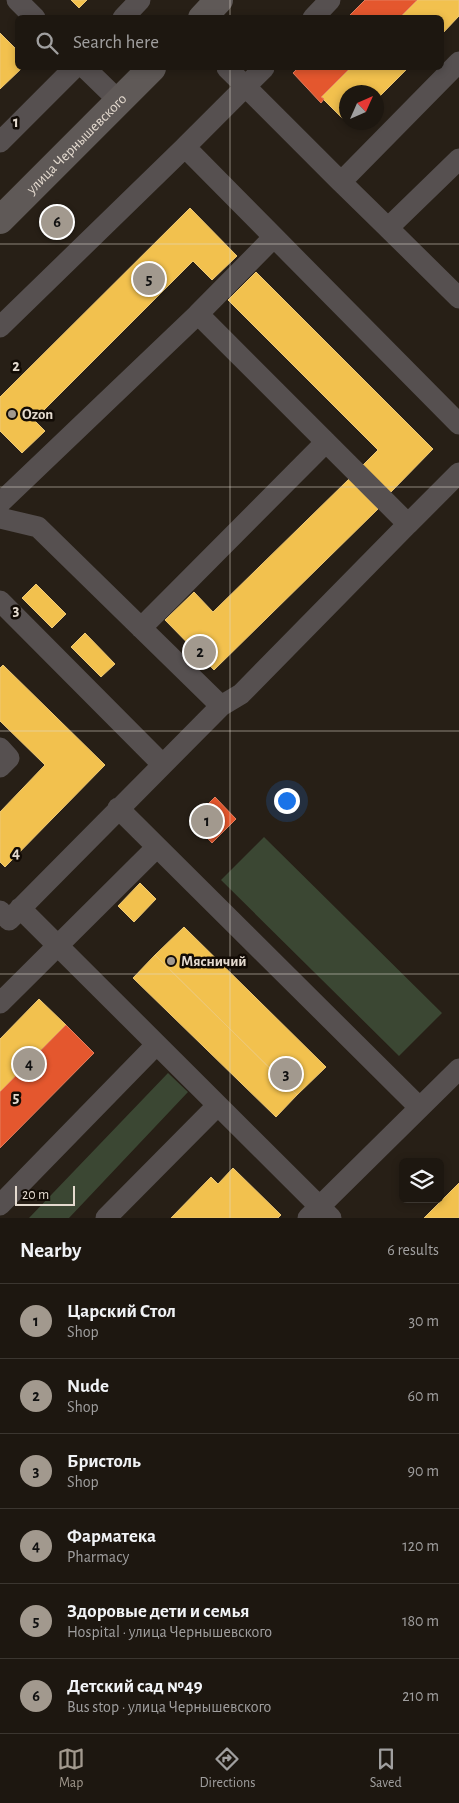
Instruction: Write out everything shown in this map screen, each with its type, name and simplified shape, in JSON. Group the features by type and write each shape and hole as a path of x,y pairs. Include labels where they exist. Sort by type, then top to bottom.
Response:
{"main road":[{"path":"205,15 220,0"},
{"name":"улица Чернышевского","path":"0,220 150,70"}],"lane":[{"path":"17,0 32,15"},
{"path":"126,15 140,0"},
{"path":"316,15 330,0"},
{"path":"341,182 459,62"},
{"path":"0,142 72,70"},
{"path":"87,70 119,101"},
{"path":"229,70 459,298"},
{"path":"0,327 262,70"},
{"path":"184,147 459,424"},
{"path":"388,228 459,159"},
{"path":"0,503 198,314 274,237"},
{"path":"198,314 408,524"},
{"path":"141,628 326,442"},
{"path":"459,473 241,694 221,706 7,917 57,946 217,1106 319,1214 419,1107 459,1069"},
{"path":"0,518 38,527 221,706"},
{"path":"0,601 162,764"},
{"path":"0,748 9,758 0,767"},
{"path":"118,808 419,1107"},
{"path":"0,1003 157,847"},
{"path":"0,1205 156,1045"},
{"path":"106,1218 217,1106"}],"green space":[{"path":"264,837 442,1013 399,1056 221,880"},
{"path":"168,1073 188,1092 69,1218 29,1218"}],"building: Homes":[{"path":"71,0 87,0 79,8"},
{"path":"417,0 459,0 459,16 444,32 444,15 402,15"},
{"path":"0,33 15,48 15,70 20,70 0,89"},
{"path":"348,70 406,70 384,92 384,85 339,85 339,115 321,97"},
{"path":"190,208 237,256 212,280 193,261 34,420 45,431 22,453 0,431 0,397"},
{"path":"256,272 433,449 390,493 362,466 378,450 228,300"},
{"path":"349,479 378,509 214,670 165,620 194,592 213,612"},
{"path":"36,584 66,614 52,628 22,598"},
{"path":"85,633 115,664 101,677 71,647"},
{"path":"3,665 105,765 5,867 0,862 0,812 45,765 0,721 0,668"},
{"path":"140,883 156,899 134,922 118,906"},
{"path":"184,927 326,1067 297,1095 155,955"},
{"path":"155,955 297,1095 276,1117 133,978"},
{"path":"39,999 66,1025 0,1092 0,1039"},
{"path":"233,1168 281,1215 278,1218 171,1218 211,1177 218,1184"},
{"path":"459,1183 459,1218 424,1218 439,1203 444,1203 444,1198"}],"building: Shops":[{"path":"365,0 417,0 402,15 350,15"},
{"path":"296,70 348,70 321,97 324,99 321,103 293,73"},
{"path":"215,797 236,819 212,843 191,821"},
{"path":"66,1025 94,1053 0,1148 0,1092"}],"place":[{"name":"Детский сад №49","path":"57,222"},
{"name":"Здоровые дети и семья","path":"149,279"},
{"name":"Ozon","path":"12,414"},
{"name":"Nude","path":"200,652"},
{"name":"Царский Стол","path":"207,821"},
{"name":"Мясничий","path":"171,961"},
{"name":"Фарматека","path":"29,1064"},
{"name":"Бристоль","path":"286,1074"}]}
